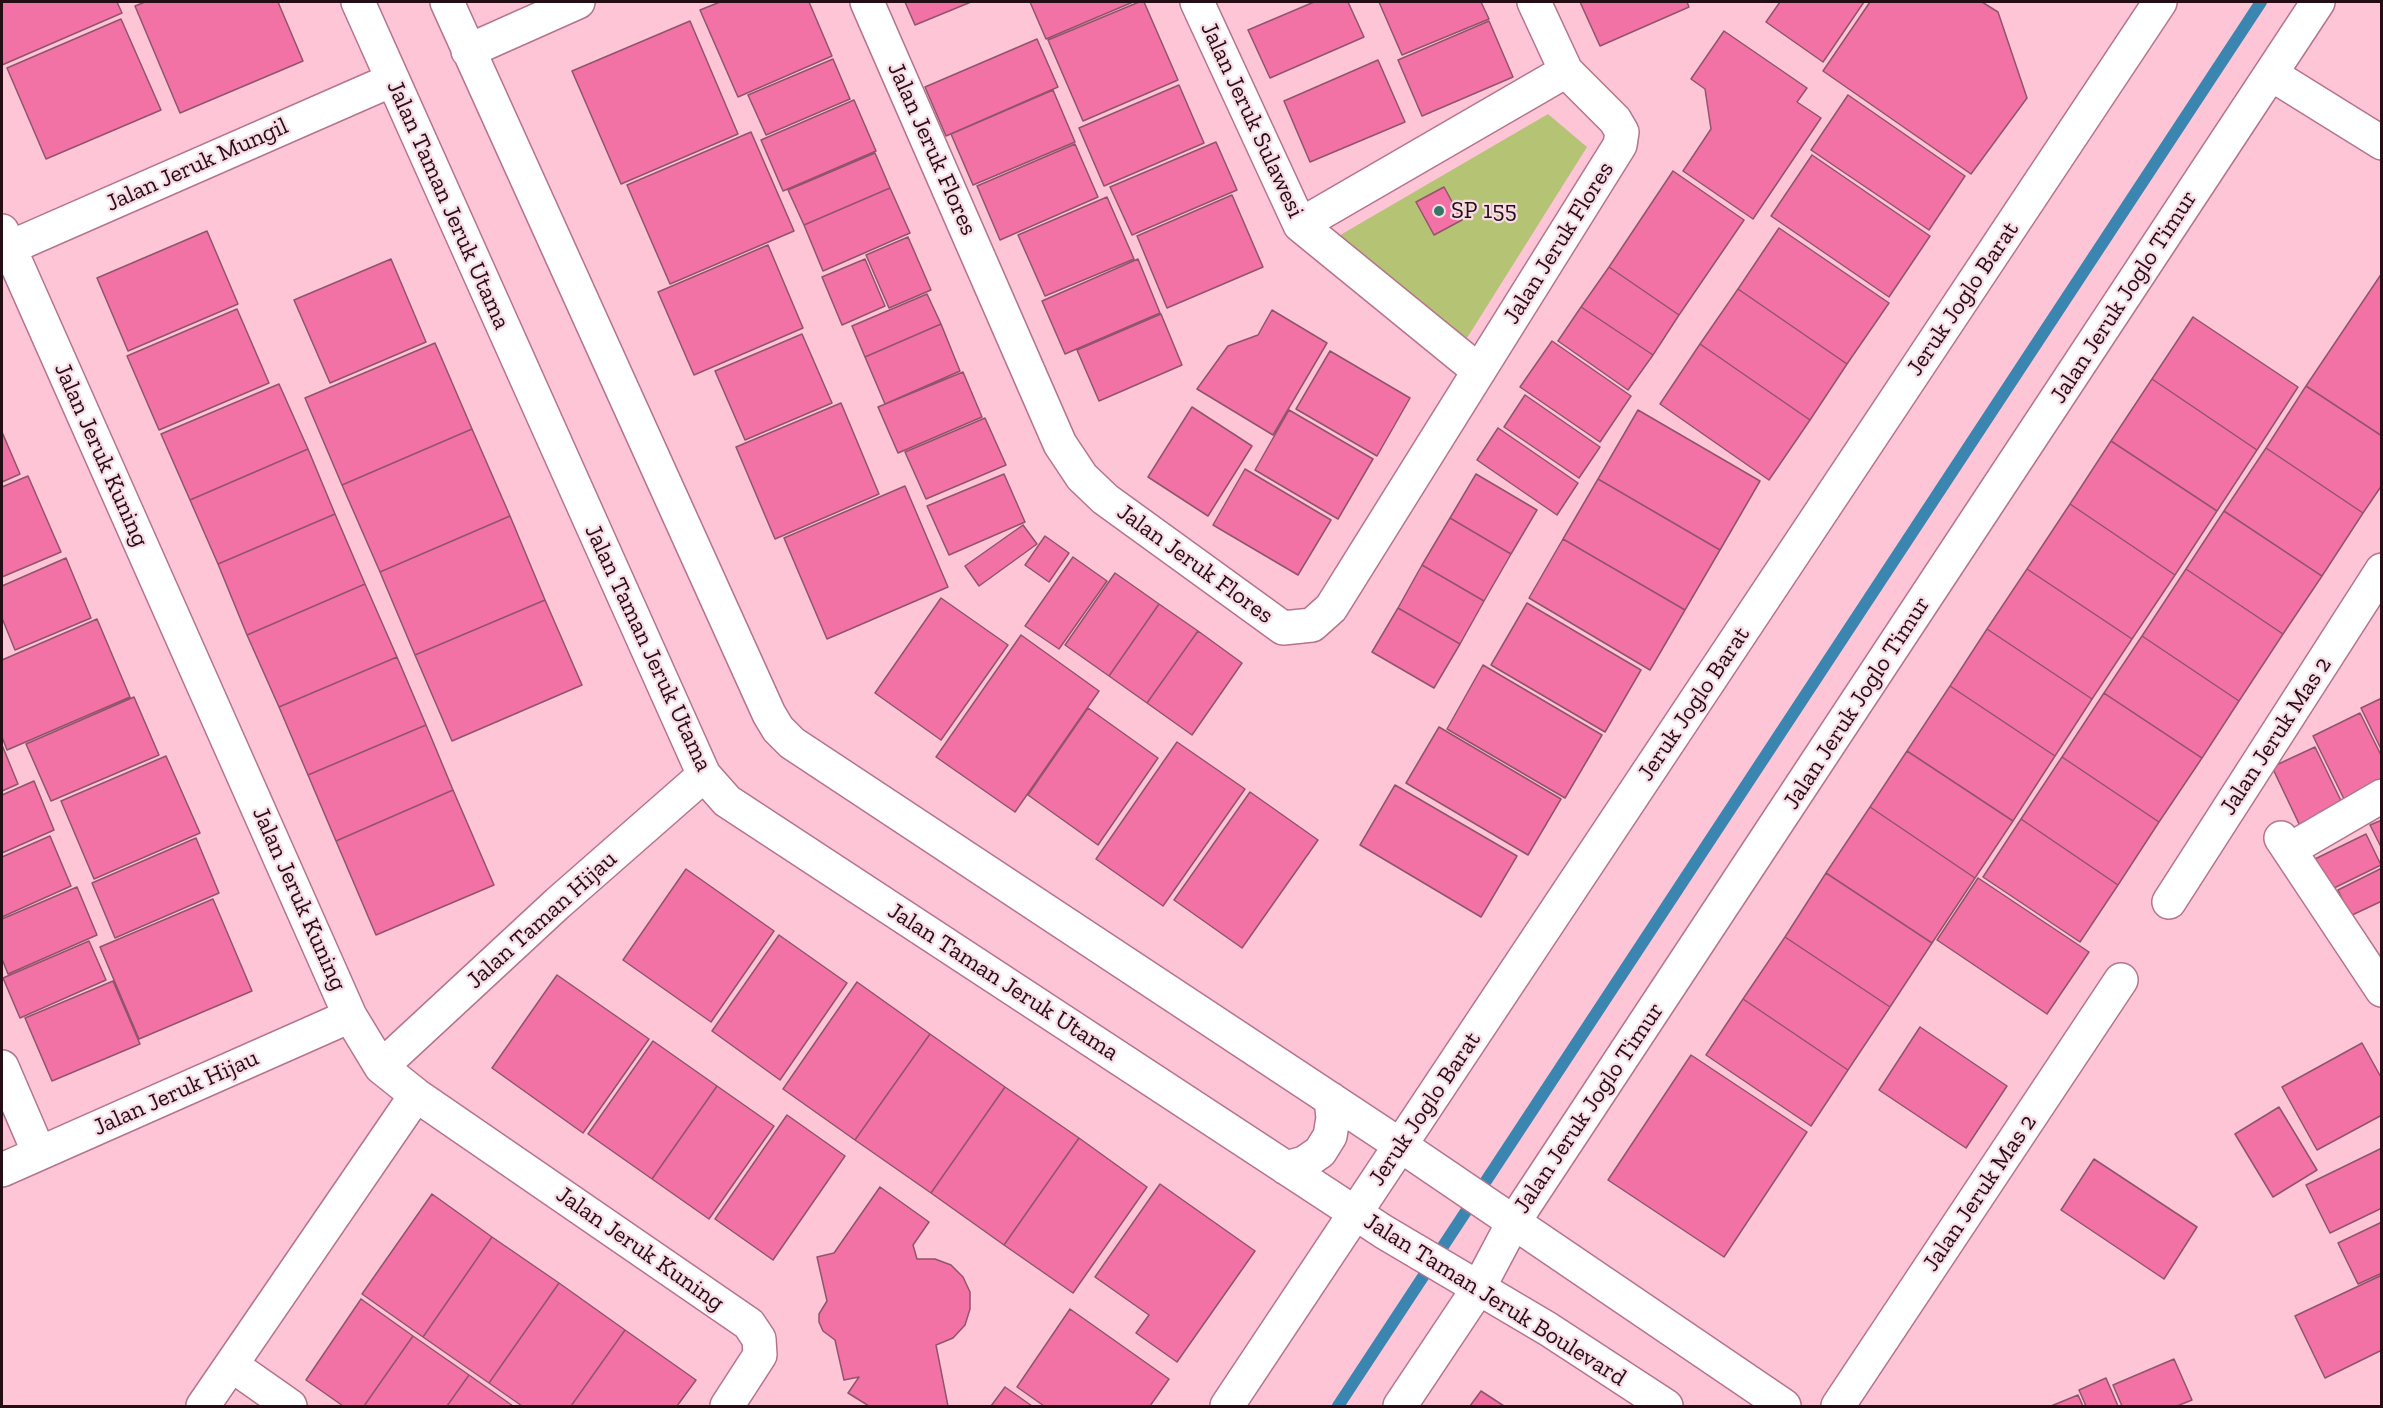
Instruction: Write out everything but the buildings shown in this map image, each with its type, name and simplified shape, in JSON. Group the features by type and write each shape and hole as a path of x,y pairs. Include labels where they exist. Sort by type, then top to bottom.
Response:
{"street":[{"name":"Jalan Taman Jeruk Utama","path":"358,2 704,775 727,801 1354,1214"},
{"path":"447,2 764,703 778,729 792,743 1400,1145 1784,1407"},
{"path":"468,51 578,2"},
{"name":"Jalan Jeruk Flores","path":"867,2 1060,444 1082,477 1105,499 1283,628 1312,625 1330,608 1620,145 1622,132 1615,120 1566,71 1534,2"},
{"name":"Jalan Jeruk Sulawesi","path":"1197,2 1300,225 1479,371"},
{"name":"Jalan Jeruk Joglo Timur","path":"1401,1407 1479,1289 1501,1214 2271,75 2318,2"},
{"name":"Jeruk Joglo Barat","path":"1227,1407 2156,3"},
{"path":"1300,225 1566,71"},
{"path":"2271,75 2382,143"},
{"name":"Jalan Jeruk Mungil","path":"4,243 392,80"},
{"name":"Jalan Jeruk Kuning","path":"4,243 351,1016 381,1067 416,1095 749,1324 759,1339 760,1355 727,1407"},
{"name":"Jalan Jeruk Mas 2","path":"2169,902 2382,570"},
{"name":"Jalan Taman Hijau","path":"381,1067 558,903 704,775"},
{"path":"2382,796 2285,844 2382,990"},
{"name":"Jalan Jeruk Mas 2","path":"1838,1407 2121,980"},
{"name":"Jalan Jeruk Hijau","path":"2,1170 351,1016"},
{"path":"2,1068 39,1153"},
{"path":"203,1407 416,1095"},
{"path":"1286,1168 1304,1163 1320,1152 1330,1136 1333,1118 1331,1099"},
{"name":"Jalan Taman Jeruk Boulevard","path":"1354,1214 1548,1329 1666,1407"},
{"path":"233,1366 290,1407"}],"green space":[{"path":"1548,114 1587,147 1467,338 1330,241"}],"waterway":[{"path":"1338,1406 2261,2"}],"place":[{"name":"SP 155","path":"1439,211"}]}
